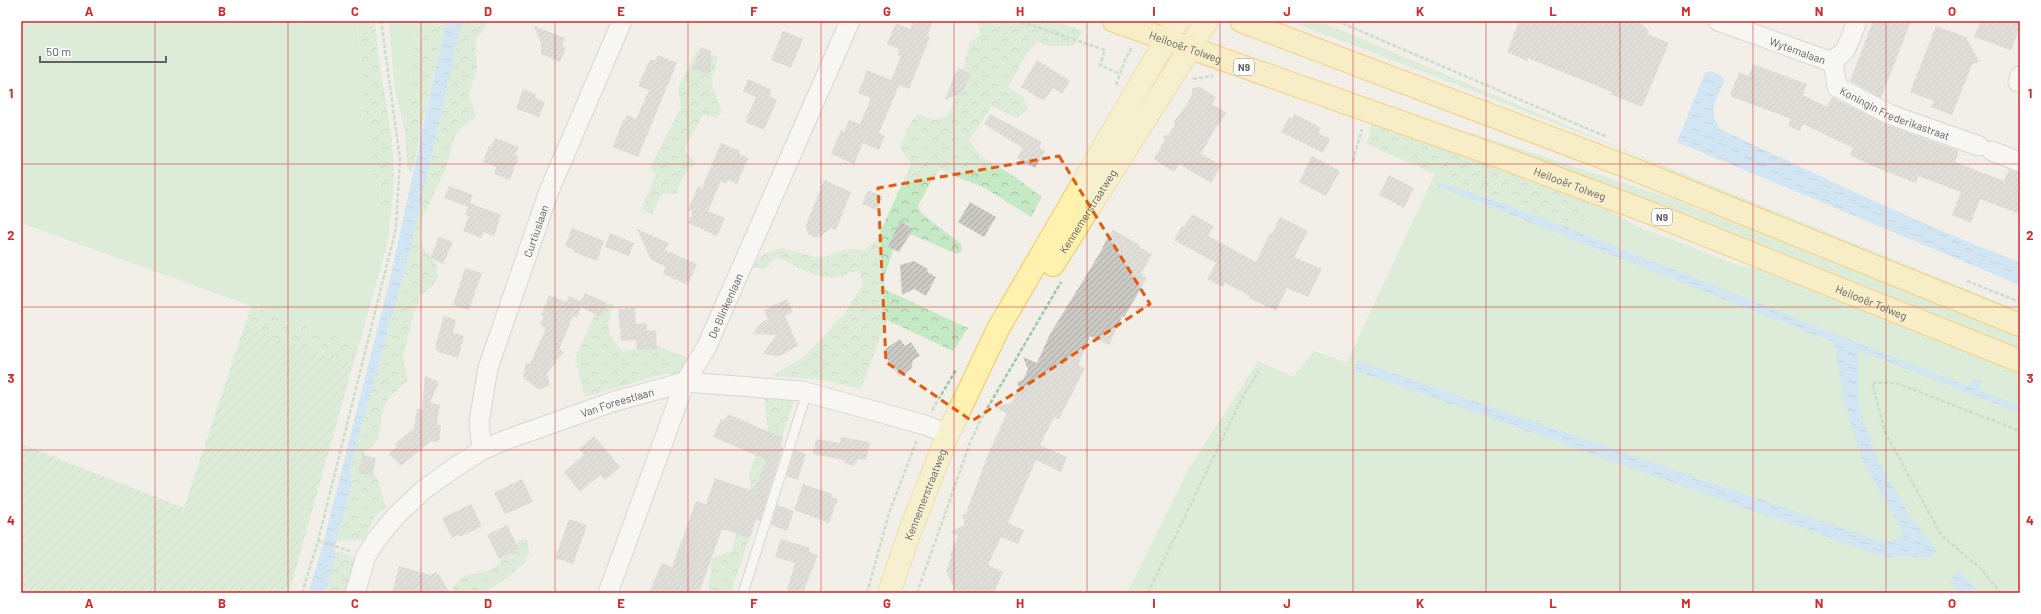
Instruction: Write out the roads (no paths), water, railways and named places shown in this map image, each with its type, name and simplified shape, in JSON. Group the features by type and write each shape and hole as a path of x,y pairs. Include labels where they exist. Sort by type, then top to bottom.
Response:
{"highway":[{"name":"Heilooër Tolweg","path":"1114,21 1500,157 1640,209 2020,361"},
{"path":"1241,21 1633,170 2020,326"}],"main road":[{"name":"Kennemerstraatweg","path":"889,593 910,529 948,434 966,399 998,329 1177,21"},
{"name":"Kennemerstraatweg","path":"966,399 1014,332 1065,245 1207,21"}],"street":[{"name":"Curtiuslaan","path":"482,450 479,422 488,368 549,191 622,21"},
{"name":"De Blinkenlaan","path":"608,593 685,382 706,348 850,21"},
{"name":"Wytemalaan","path":"1718,21 1818,58 1833,60 1840,56 1846,49 1857,21"},
{"name":"Koningin Frederikastraat","path":"1833,60 1837,87 1891,115 2020,162"},
{"name":"Van Foreestlaan","path":"355,593 366,556 376,540 394,518 422,491 482,450 612,402 685,382 807,392 925,425 948,434"}],"lane":[{"path":"743,593 807,392"}],"water":[{"path":"446,21 462,21 410,251 350,469 352,484 334,550 337,553 325,593 308,593 322,548 391,275"},
{"path":"1710,71 1722,76 1724,81 1714,110 1715,120 1719,125 1718,128 1943,232 2020,262 2020,285 1677,142 1705,73"},
{"path":"1440,182 1510,206 1594,238 1967,386 1974,378 1982,381 1979,390 2020,406 2020,413 1858,350 1858,403 1877,459 1910,516 1937,551 1930,557 1884,557 1354,370 1358,361 1886,543 1900,538 1904,533 1862,460 1844,401 1835,343 1437,186"},
{"path":"1959,571 1980,593 1960,593 1949,582"}]}
